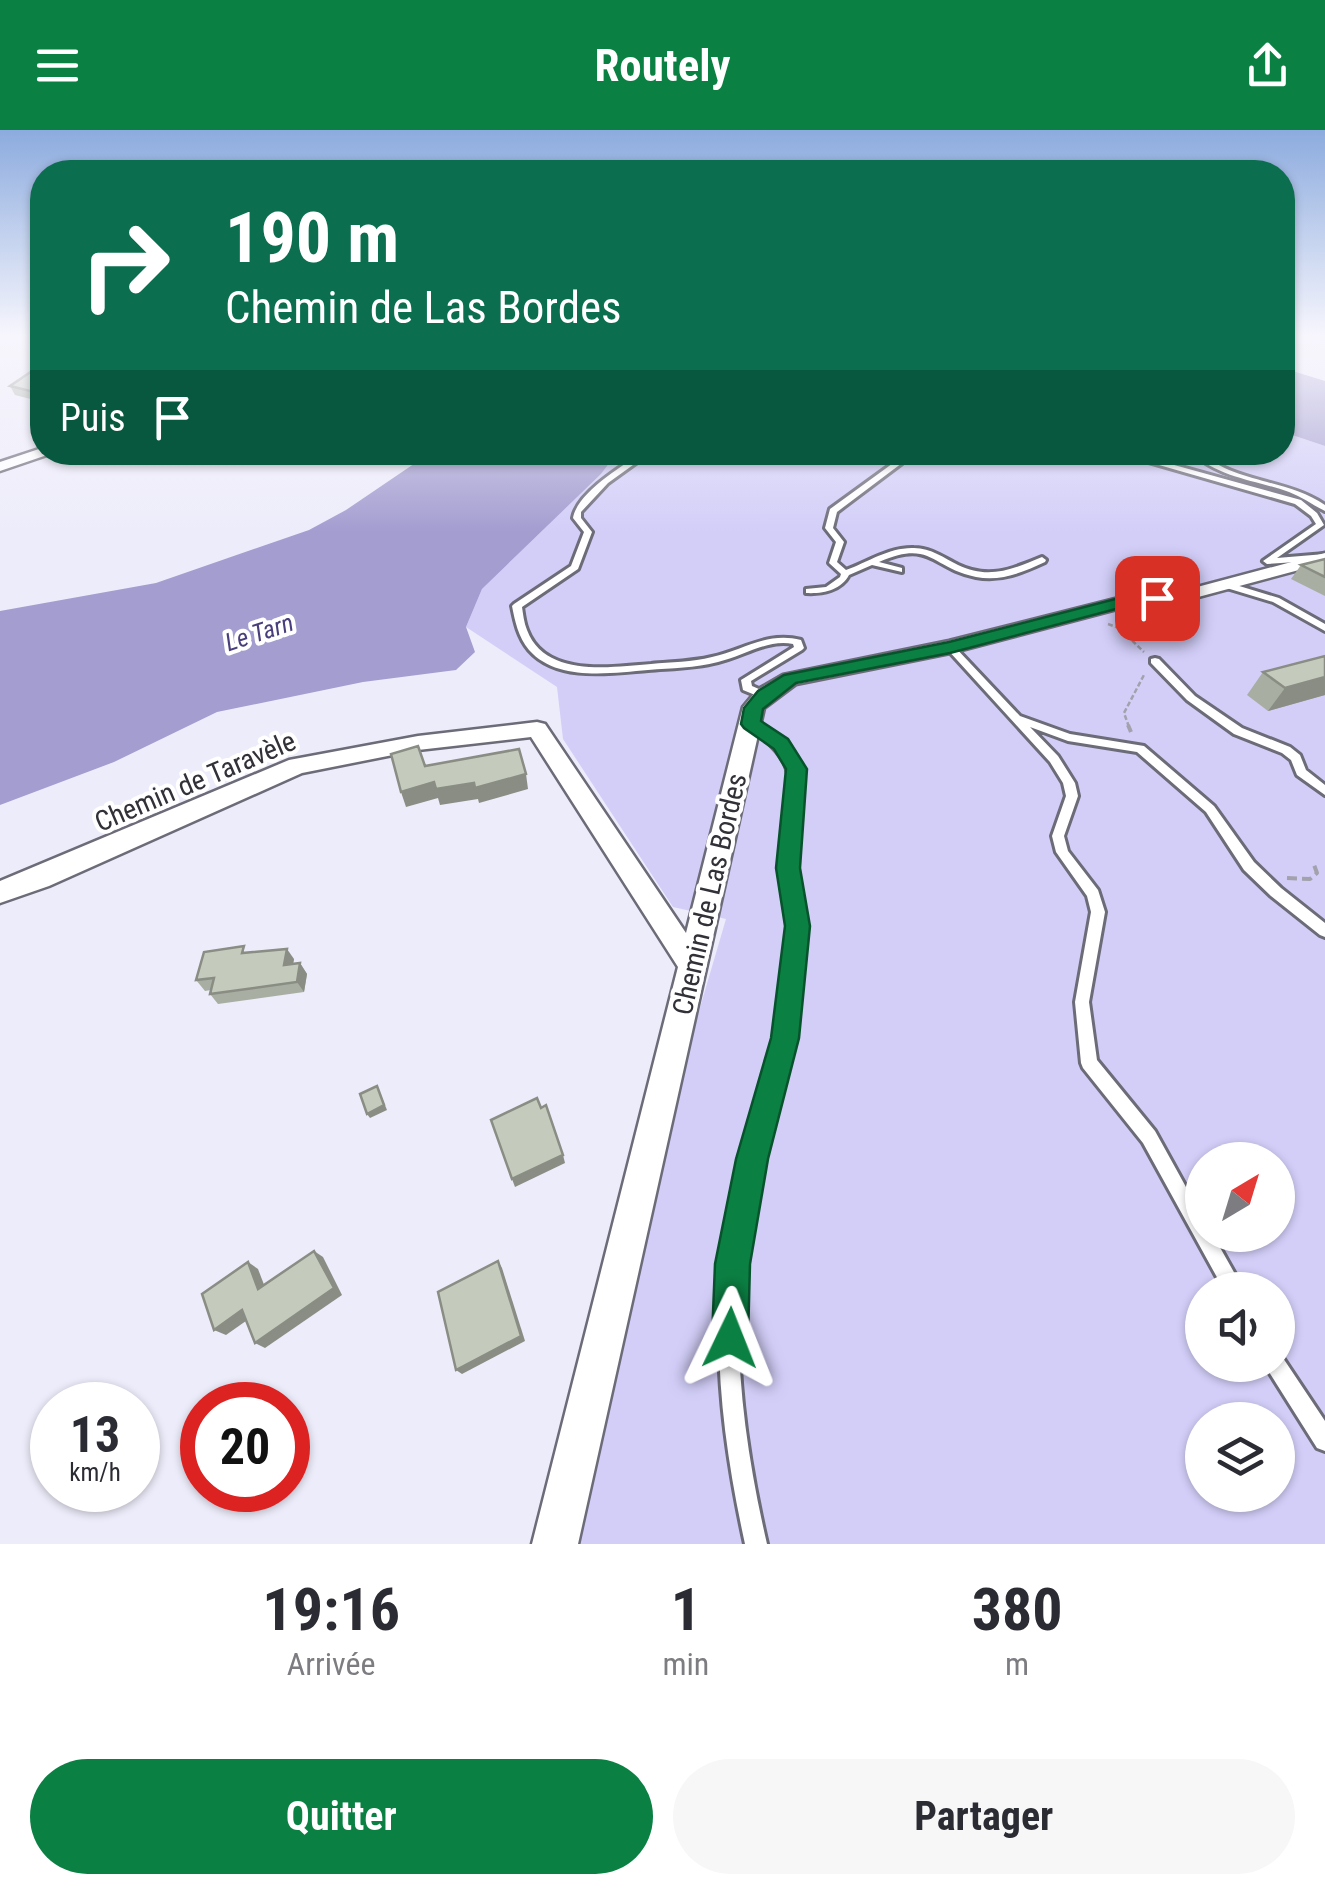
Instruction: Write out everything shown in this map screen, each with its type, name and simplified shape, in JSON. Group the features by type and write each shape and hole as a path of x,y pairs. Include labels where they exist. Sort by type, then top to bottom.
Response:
{"street":[{"path":"0,468 30,457"},
{"path":"764,695 790,679 950,647 1127,601 1187,595 1325,558"},
{"name":"Chemin de Las Bordes","path":"555,1544 754,708 764,695"},
{"name":"Chemin de Taravèle","path":"0,892 40,879 298,766 418,743 538,729 692,966"}],"lane":[{"path":"629,465 605,481 577,512 576,518 588,532 575,567 517,606 518,623 533,649 570,670 598,672 722,658 788,638 798,642 799,648 746,680 747,688 764,695"},
{"path":"845,572 833,562 840,542 828,517 896,465"},
{"path":"1164,465 1298,502 1314,514 1320,525 1267,560 1325,558"},
{"path":"1214,465 1305,494 1325,509"},
{"path":"808,591 832,592 845,572 876,564 898,551 922,551 962,570 1000,578 1023,572 1042,560"},
{"path":"876,564 900,570"},
{"path":"1221,584 1276,600 1325,628"},
{"path":"950,647 1054,759 1070,783 1072,796 1058,836 1062,852 1093,894 1098,912 1082,1002 1089,1063 1149,1136 1185,1201"},
{"path":"1154,661 1191,698 1238,731 1286,750 1296,758 1302,772 1325,791"},
{"path":"1013,716 1068,737 1140,749 1210,810 1249,866 1325,931"},
{"path":"751,724 781,744 797,769 798,788 788,833 788,868 798,926 785,1038 752,1159 732,1264 729,1375 742,1490 756,1544"},
{"path":"1287,1382 1325,1440"}],"path":[{"path":"1097,622 1119,628 1154,661 1124,713 1140,749"},
{"path":"1249,866 1303,881 1317,873 1313,862"}],"shaded area":[{"path":"1295,436 1325,446 1325,1544 555,1544 604,1335 726,919 673,907 563,739 557,687 466,627 482,589 608,465 1295,465"}],"water":[{"path":"1295,401 1325,401 1325,446 1295,436"},
{"name":"Le Tarn","path":"412,465 608,465 482,589 466,627 475,652 456,670 363,682 217,712 114,762 0,805 0,611 156,583 309,530"}],"building":[{"path":"1325,559 1325,577 1301,565"},
{"path":"1325,656 1325,677 1285,688 1263,672"},
{"path":"418,746 425,766 519,749 526,774 475,788 474,783 436,789 434,782 401,792 391,754"},
{"path":"244,946 242,953 287,949 284,965 300,963 297,982 210,994 214,978 196,980 204,952"},
{"path":"377,1086 384,1105 367,1114 360,1094"},
{"path":"537,1098 541,1108 546,1105 563,1155 512,1179 491,1120"},
{"path":"314,1251 334,1288 255,1343 242,1310 214,1330 202,1294 248,1262 258,1289"},
{"path":"498,1261 521,1336 456,1370 438,1292"}],"route":[{"path":"730,1338 732,1264 752,1159 785,1038 798,926 788,868 788,833 798,788 797,769 781,744 751,724 754,708 764,695 790,679 950,647 1127,601 1157,598"}]}
